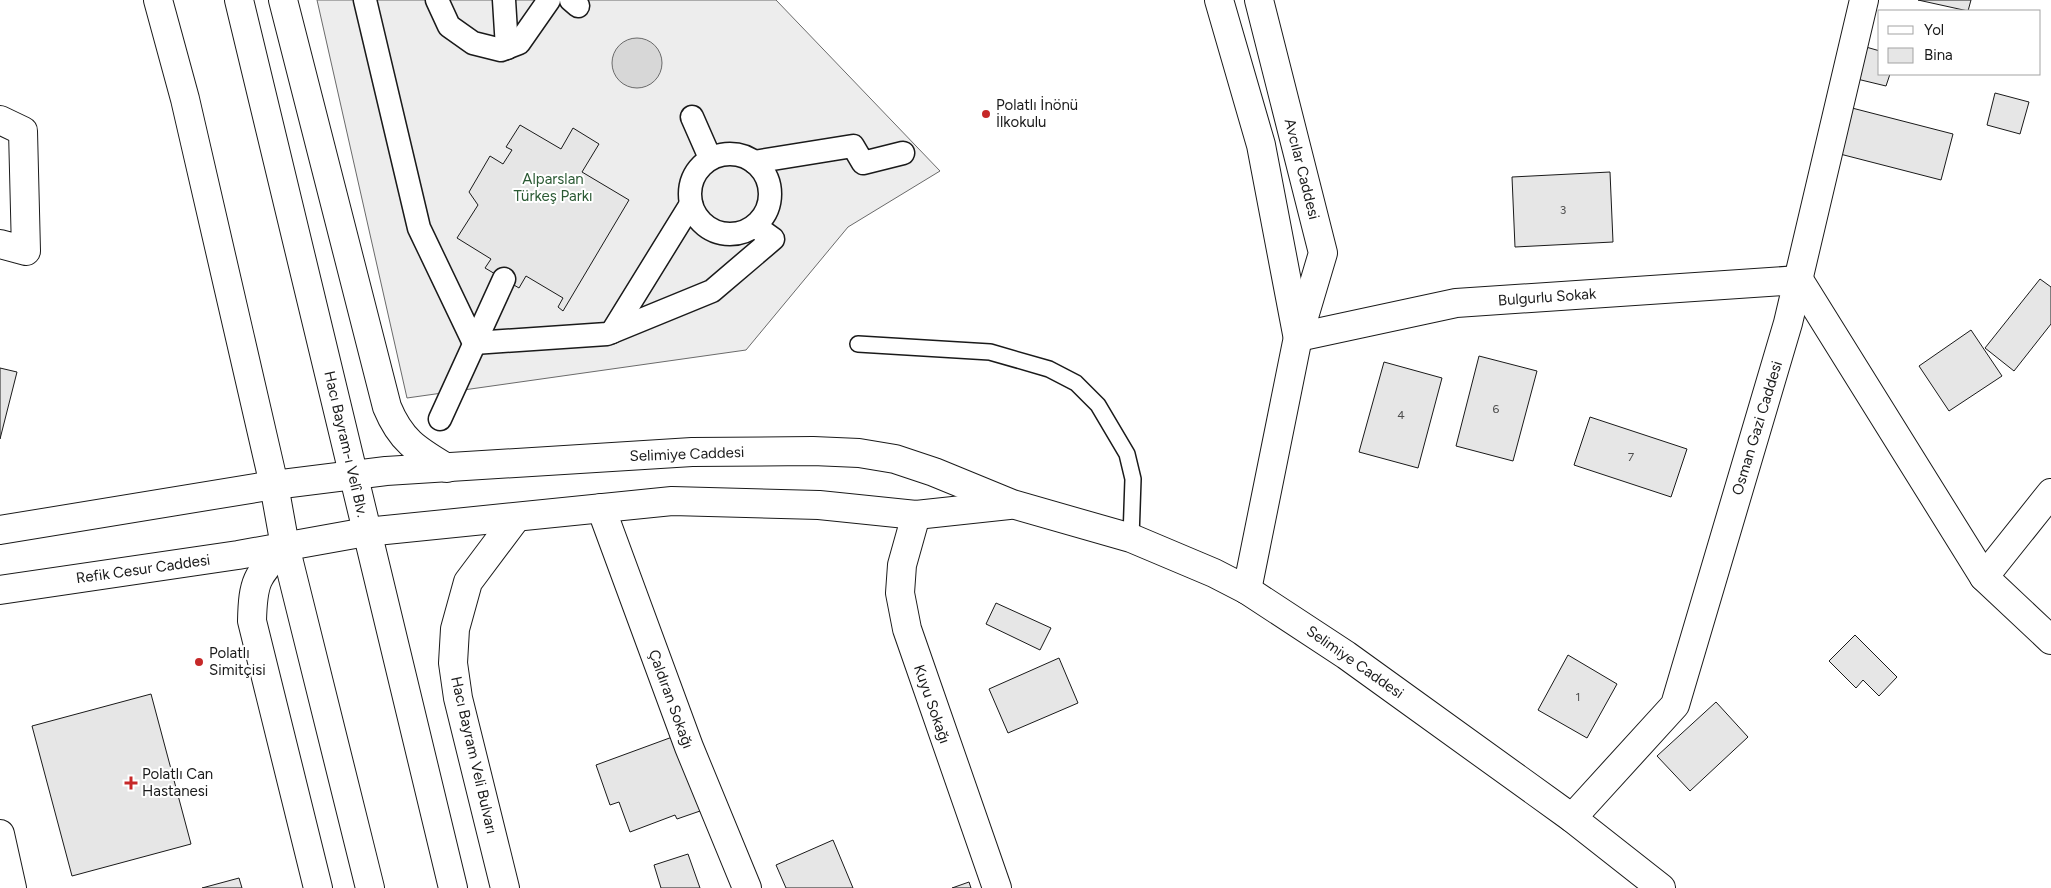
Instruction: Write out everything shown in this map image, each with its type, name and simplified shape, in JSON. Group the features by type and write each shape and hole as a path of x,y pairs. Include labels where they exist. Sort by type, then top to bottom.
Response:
{"main road":[{"path":"158,0 185,99 274,485 285,546 370,888"},
{"name":"Hacı Bayram-ı Velî Blv.","path":"239,0 453,888"},
{"path":"283,0 387,408 400,434 409,444 447,468"},
{"name":"Avcılar Caddesi","path":"1219,0 1260,145 1298,337"},
{"name":"Avcılar Caddesi","path":"1247,590 1298,337 1323,253 1259,0"},
{"name":"Osman Gazi Caddesi","path":"1572,818 1675,705 1788,323 1864,0"},
{"path":"0,120 23,131 26,251 0,244"},
{"path":"1799,280 1984,577 2051,640"},
{"name":"Bulgurlu Sokak","path":"1298,337 1456,303 1799,280"},
{"name":"Selimiye Caddesi","path":"274,485 354,475 692,452 813,451 858,453 895,459 934,472 1012,504 1131,538 1214,573 1247,590 1346,655 1572,818 1662,888"},
{"path":"0,530 274,485"},
{"path":"1984,577 2051,493"},
{"name":"Selimiye Caddesi","path":"366,532 672,501 819,505 916,515 1012,504"},
{"name":"Çaldıran Sokağı","path":"601,508 689,747 747,888"},
{"name":"Kuyu Sokağı","path":"916,515 902,565 900,593 907,629 997,888"},
{"name":"Hacı Bayram Veli Bulvarı","path":"505,888 458,698 453,662 455,629 468,582 516,518"},
{"name":"Refik Cesur Caddesi","path":"0,590 238,555 366,532"},
{"path":"285,546 260,573 253,594 252,621 318,888"},
{"path":"0,834 12,888"}],"street":[{"path":"365,0 419,228 474,343"},
{"path":"438,0 450,26 473,43 501,50 519,43 549,0"},
{"path":"504,0 507,48"},
{"path":"692,117 710,158"},
{"path":"754,162 853,146 863,163 903,153"},
{"path":"722,154 736,154 754,162 766,177 770,190 769,203 764,216 755,226 743,232 730,234 717,232 705,226 696,216 691,204 692,178 700,166 710,158 722,154"},
{"path":"612,332 691,204"},
{"path":"474,343 612,332 712,291 773,239 755,226"},
{"path":"440,419 504,279"}],"lane":[{"path":"858,344 990,352 1049,369 1076,383 1098,405 1127,454 1133,479 1131,538"}],"shaded area":[{"name":"Alparslan Türkeş Parkı","path":"317,0 776,0 940,171 848,227 746,350 407,398"},
{"path":"632,38 642,38 655,45 662,58 662,68 655,81 642,88 632,88 623,84 616,77 612,68 612,58 616,49 623,42"}],"building":[{"path":"1918,0 1971,0 1968,10"},
{"path":"1866,47 1878,50 1878,75 1890,75 1886,86 1857,79"},
{"path":"1995,93 2029,102 2020,134 1987,125"},
{"path":"1852,108 1953,134 1941,180 1840,154"},
{"path":"520,125 561,149 573,128 599,144 582,172 629,200 563,311 558,307 563,298 526,276 519,288 485,268 491,259 457,238 478,205 469,192 490,156 503,164 512,150 506,147"},
{"path":"1610,172 1613,242 1515,247 1512,177"},
{"path":"2040,279 2051,287 2051,324 2014,371 1985,348"},
{"path":"1971,330 2002,376 1949,411 1919,366"},
{"path":"1479,356 1537,371 1513,461 1456,446"},
{"path":"1384,362 1442,378 1418,468 1359,452"},
{"path":"0,368 17,372 0,439"},
{"path":"1590,417 1687,449 1671,497 1574,465"},
{"path":"996,603 1051,628 1040,650 986,624"},
{"path":"1855,635 1897,677 1879,696 1863,680 1856,688 1829,661"},
{"path":"1568,655 1617,684 1587,738 1538,710"},
{"path":"1059,658 1078,703 1008,733 989,689"},
{"path":"151,694 191,844 72,876 32,726"},
{"path":"1716,702 1748,737 1690,791 1657,756"},
{"path":"675,736 703,810 677,819 675,815 630,832 619,802 610,805 596,765"},
{"path":"833,840 853,888 786,888 776,865"},
{"path":"688,854 700,888 661,888 654,865"},
{"path":"239,878 242,888 202,888"},
{"path":"969,882 971,888 952,888"}],"place":[{"name":"Polatlı İnönü İlkokulu","path":"986,114"},
{"name":"Polatlı Simitçisi","path":"199,662"},
{"name":"Polatlı Can Hastanesi","path":"131,783"}]}
